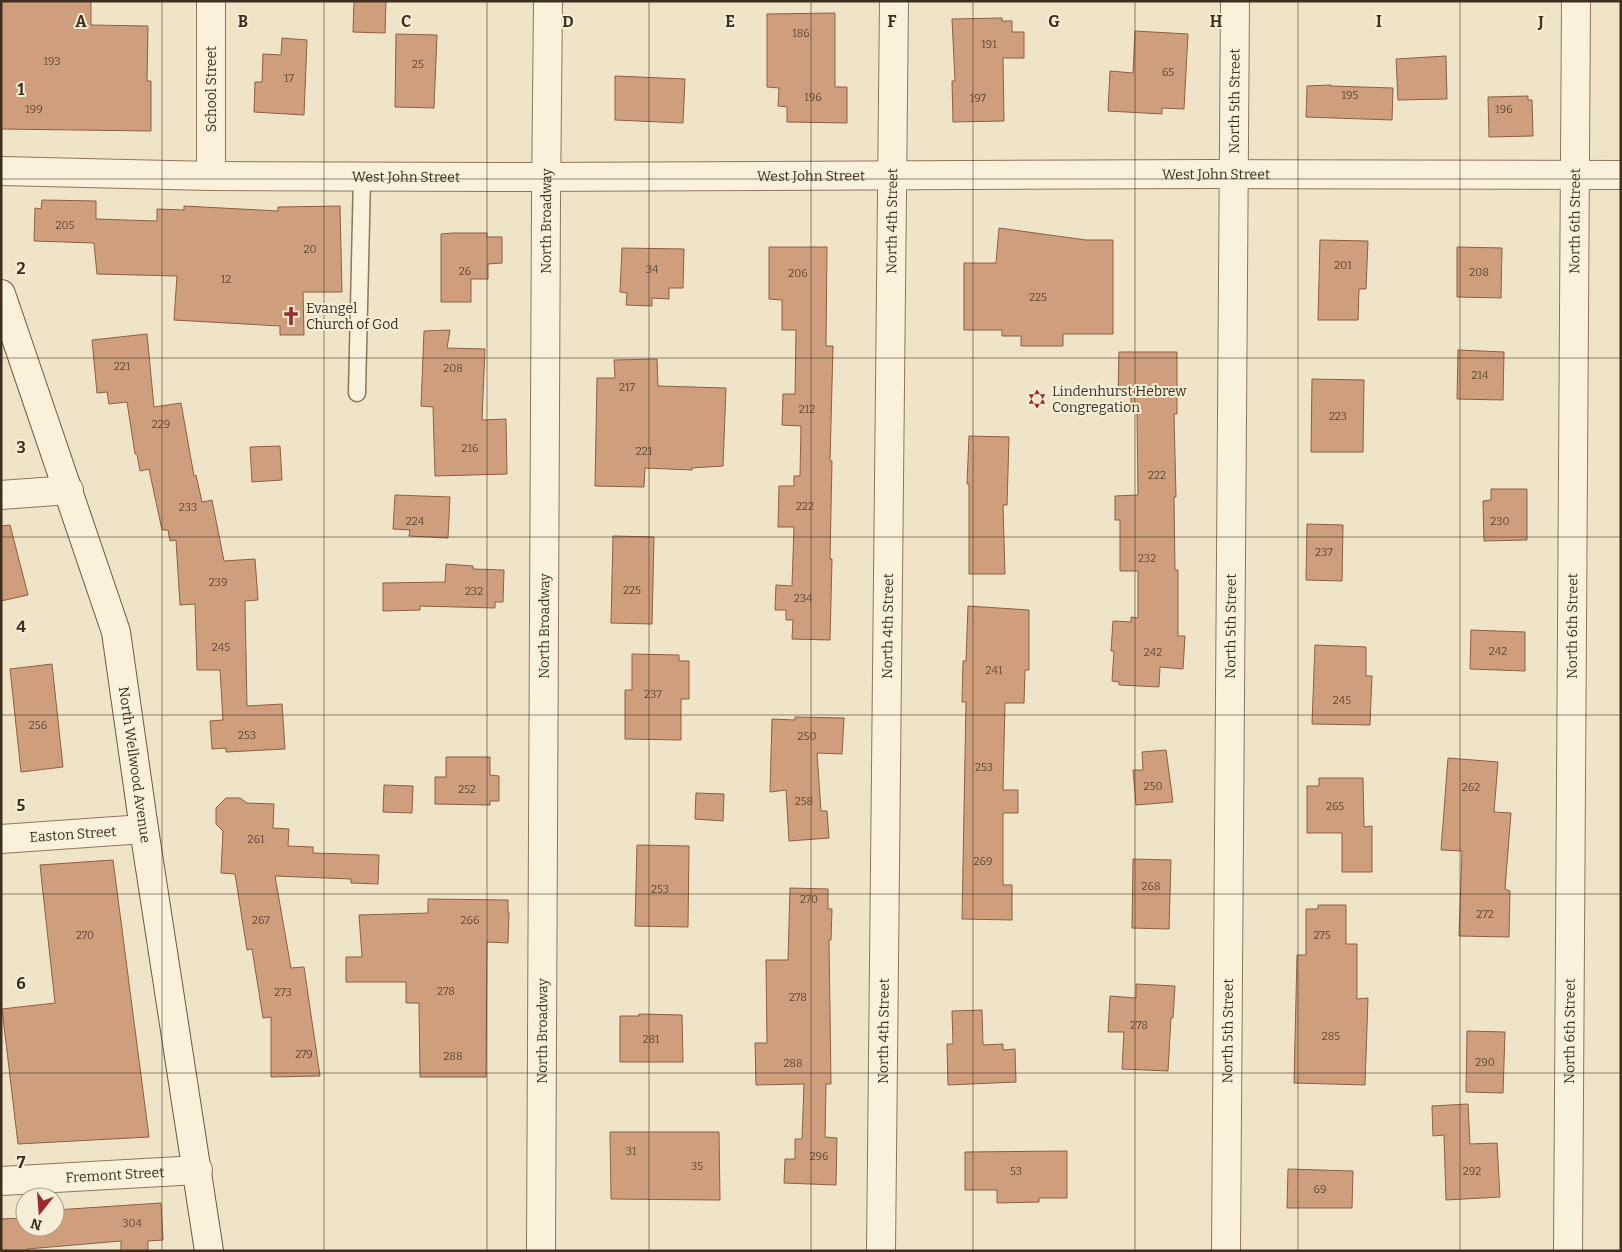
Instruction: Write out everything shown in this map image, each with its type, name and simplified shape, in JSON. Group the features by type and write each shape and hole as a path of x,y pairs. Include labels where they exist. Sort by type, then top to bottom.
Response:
{"street":[{"name":"School Street","path":"211,176 212,1"},
{"name":"North Broadway","path":"541,1251 548,1"},
{"name":"North 4th Street","path":"881,1251 894,1"},
{"name":"North 5th Street","path":"1226,1251 1235,1"},
{"name":"North 6th Street","path":"1568,1251 1576,1"},
{"name":"West John Street","path":"1,171 211,176 546,177 1234,174 1621,175"},
{"name":"North Wellwood Avenue","path":"1,294 7,330 68,490 116,632 144,829 209,1251"},
{"path":"1,495 68,490"},
{"name":"Easton Street","path":"1,839 144,829"},
{"name":"Fremont Street","path":"1,1181 198,1170"}],"lane":[{"path":"357,392 362,176"}],"building":[{"path":"1,1 91,1 91,25 148,26 147,81 151,81 151,131 1,129"},
{"path":"354,1 386,1 385,33 353,32"},
{"path":"835,13 835,87 847,87 847,123 787,122 787,107 778,106 779,88 767,87 767,14"},
{"path":"1002,18 1002,21 1012,21 1012,32 1024,32 1024,58 1003,58 1004,121 953,122 952,81 955,81 952,19"},
{"path":"1135,31 1188,34 1184,109 1162,108 1162,114 1108,111 1110,71 1133,73"},
{"path":"396,34 437,35 434,108 395,107"},
{"path":"282,38 307,40 304,115 254,112 255,82 262,82 263,54 281,55"},
{"path":"1446,56 1447,99 1398,100 1396,59"},
{"path":"615,76 685,79 683,123 615,120"},
{"path":"1331,85 1393,88 1392,120 1306,117 1307,86"},
{"path":"1528,96 1528,100 1532,100 1533,136 1489,137 1488,97"},
{"path":"42,200 96,201 96,219 157,221 157,209 184,210 184,206 278,211 278,207 340,206 342,292 303,292 304,335 280,335 280,326 174,320 177,276 97,274 94,243 34,241 35,208 41,209"},
{"path":"999,228 1086,240 1113,240 1113,334 1063,334 1063,346 1021,346 1021,336 1002,336 1002,330 964,330 964,263 996,263"},
{"path":"487,233 487,237 502,237 502,263 488,264 488,279 471,279 471,302 441,302 441,234"},
{"path":"1320,240 1368,241 1366,289 1359,289 1358,320 1318,320"},
{"path":"769,247 827,247 826,346 833,346 830,461 832,461 830,559 832,559 830,640 792,639 793,620 786,620 786,610 775,610 776,585 792,586 794,527 778,527 779,486 794,486 794,476 800,476 801,426 782,425 783,394 795,394 796,330 782,330 782,300 769,299"},
{"path":"1457,247 1502,248 1501,298 1457,297"},
{"path":"622,248 684,249 683,288 669,288 669,299 652,298 652,306 626,305 627,293 620,292"},
{"path":"450,330 447,348 485,349 482,420 506,419 507,474 435,476 433,407 421,406 424,331"},
{"path":"147,334 154,407 181,403 194,476 196,475 202,502 212,500 224,561 255,559 258,600 245,601 247,706 282,704 285,749 226,752 226,748 212,749 210,721 223,720 220,670 197,670 195,604 180,605 176,540 170,541 168,530 162,530 149,469 140,471 137,454 135,454 127,402 109,404 107,392 97,393 92,340"},
{"path":"1458,350 1504,352 1503,400 1457,399"},
{"path":"1119,352 1177,352 1177,414 1174,414 1175,570 1178,570 1178,636 1185,636 1183,669 1160,667 1159,687 1119,685 1119,682 1112,681 1113,621 1131,622 1131,617 1138,618 1138,571 1120,571 1120,520 1115,520 1115,496 1138,495 1137,413 1131,413 1131,395 1118,395"},
{"path":"657,359 658,386 726,388 723,466 692,468 692,470 645,468 644,487 595,486 597,378 615,378 614,360"},
{"path":"1312,379 1364,380 1363,452 1311,452"},
{"path":"969,436 1009,437 1007,505 1003,505 1005,574 969,574 969,484 967,484"},
{"path":"280,446 282,480 252,482 250,447"},
{"path":"1491,489 1527,489 1527,540 1484,541 1483,501 1491,500"},
{"path":"395,495 450,497 448,538 409,536 410,530 393,529"},
{"path":"1307,524 1343,525 1342,581 1306,580"},
{"path":"10,525 28,595 1,601 1,526"},
{"path":"613,536 654,537 652,624 611,623"},
{"path":"446,564 473,566 473,569 504,570 503,602 495,602 495,608 420,606 420,610 383,611 383,583 445,582"},
{"path":"968,606 1029,610 1029,670 1025,670 1024,703 1005,703 1003,790 1018,790 1018,813 1003,813 1003,885 1012,885 1012,920 962,919 966,702 962,702 963,661 966,661"},
{"path":"1471,630 1525,632 1525,671 1470,669"},
{"path":"1315,645 1366,647 1366,676 1372,676 1370,725 1312,724"},
{"path":"632,654 679,655 679,661 689,661 689,699 681,699 681,740 625,739 625,690 632,690"},
{"path":"52,664 63,767 21,772 10,669"},
{"path":"795,717 844,718 842,754 817,753 821,811 827,811 829,838 789,841 786,790 770,792 772,719 795,720"},
{"path":"1166,750 1173,802 1136,805 1133,770 1143,770 1142,752"},
{"path":"446,757 490,757 490,775 499,776 499,801 490,801 490,805 435,804 435,777 446,777"},
{"path":"1448,758 1498,762 1494,812 1511,813 1505,889 1510,891 1509,937 1459,936 1462,851 1441,850"},
{"path":"1319,778 1363,778 1364,827 1372,826 1372,872 1342,872 1342,833 1307,833 1307,786 1319,786"},
{"path":"384,785 413,786 412,813 383,812"},
{"path":"696,793 724,794 723,821 695,819"},
{"path":"226,798 240,798 247,803 274,804 273,828 289,829 288,846 313,847 313,853 379,855 378,884 351,883 351,879 275,876 291,968 304,967 320,1076 271,1077 271,1017 263,1018 252,949 247,950 235,874 221,873 223,831 216,824 216,808"},
{"path":"637,845 689,846 688,927 635,926"},
{"path":"1133,859 1171,860 1169,929 1132,928"},
{"path":"113,860 149,1137 18,1144 2,1009 55,1003 40,865"},
{"path":"790,888 828,889 828,909 832,909 831,940 829,940 831,1084 826,1084 825,1137 837,1138 836,1185 784,1183 785,1159 795,1159 795,1139 802,1139 804,1084 756,1085 755,1043 767,1043 766,960 788,960"},
{"path":"428,899 508,900 508,943 487,942 486,1077 420,1077 419,1003 406,1003 406,982 346,982 346,957 362,957 359,915 428,913"},
{"path":"1318,905 1346,905 1346,944 1357,944 1357,999 1368,998 1365,1085 1294,1083 1297,955 1306,955 1306,909 1318,909"},
{"path":"1136,984 1175,986 1168,1071 1122,1069 1124,1032 1108,1032 1110,996 1136,998"},
{"path":"982,1010 983,1045 1003,1044 1003,1050 1015,1049 1016,1082 948,1085 947,1044 953,1044 952,1011"},
{"path":"639,1014 682,1015 683,1062 620,1062 620,1016 639,1016"},
{"path":"1467,1031 1505,1032 1503,1093 1466,1092"},
{"path":"1468,1104 1470,1144 1497,1143 1500,1197 1446,1200 1444,1135 1433,1136 1432,1106"},
{"path":"610,1132 719,1132 720,1200 611,1199"},
{"path":"1067,1151 1067,1198 1039,1198 1039,1202 997,1203 997,1190 965,1190 965,1152"},
{"path":"1288,1169 1353,1171 1352,1208 1287,1208"},
{"path":"161,1203 163,1240 148,1241 148,1251 121,1251 121,1241 27,1249 27,1251 1,1251 1,1219 15,1218 15,1237 65,1237 65,1209"}],"place":[{"name":"Evangel Church of God","path":"291,316"},
{"name":"Lindenhurst Hebrew Congregation","path":"1037,399"}]}
